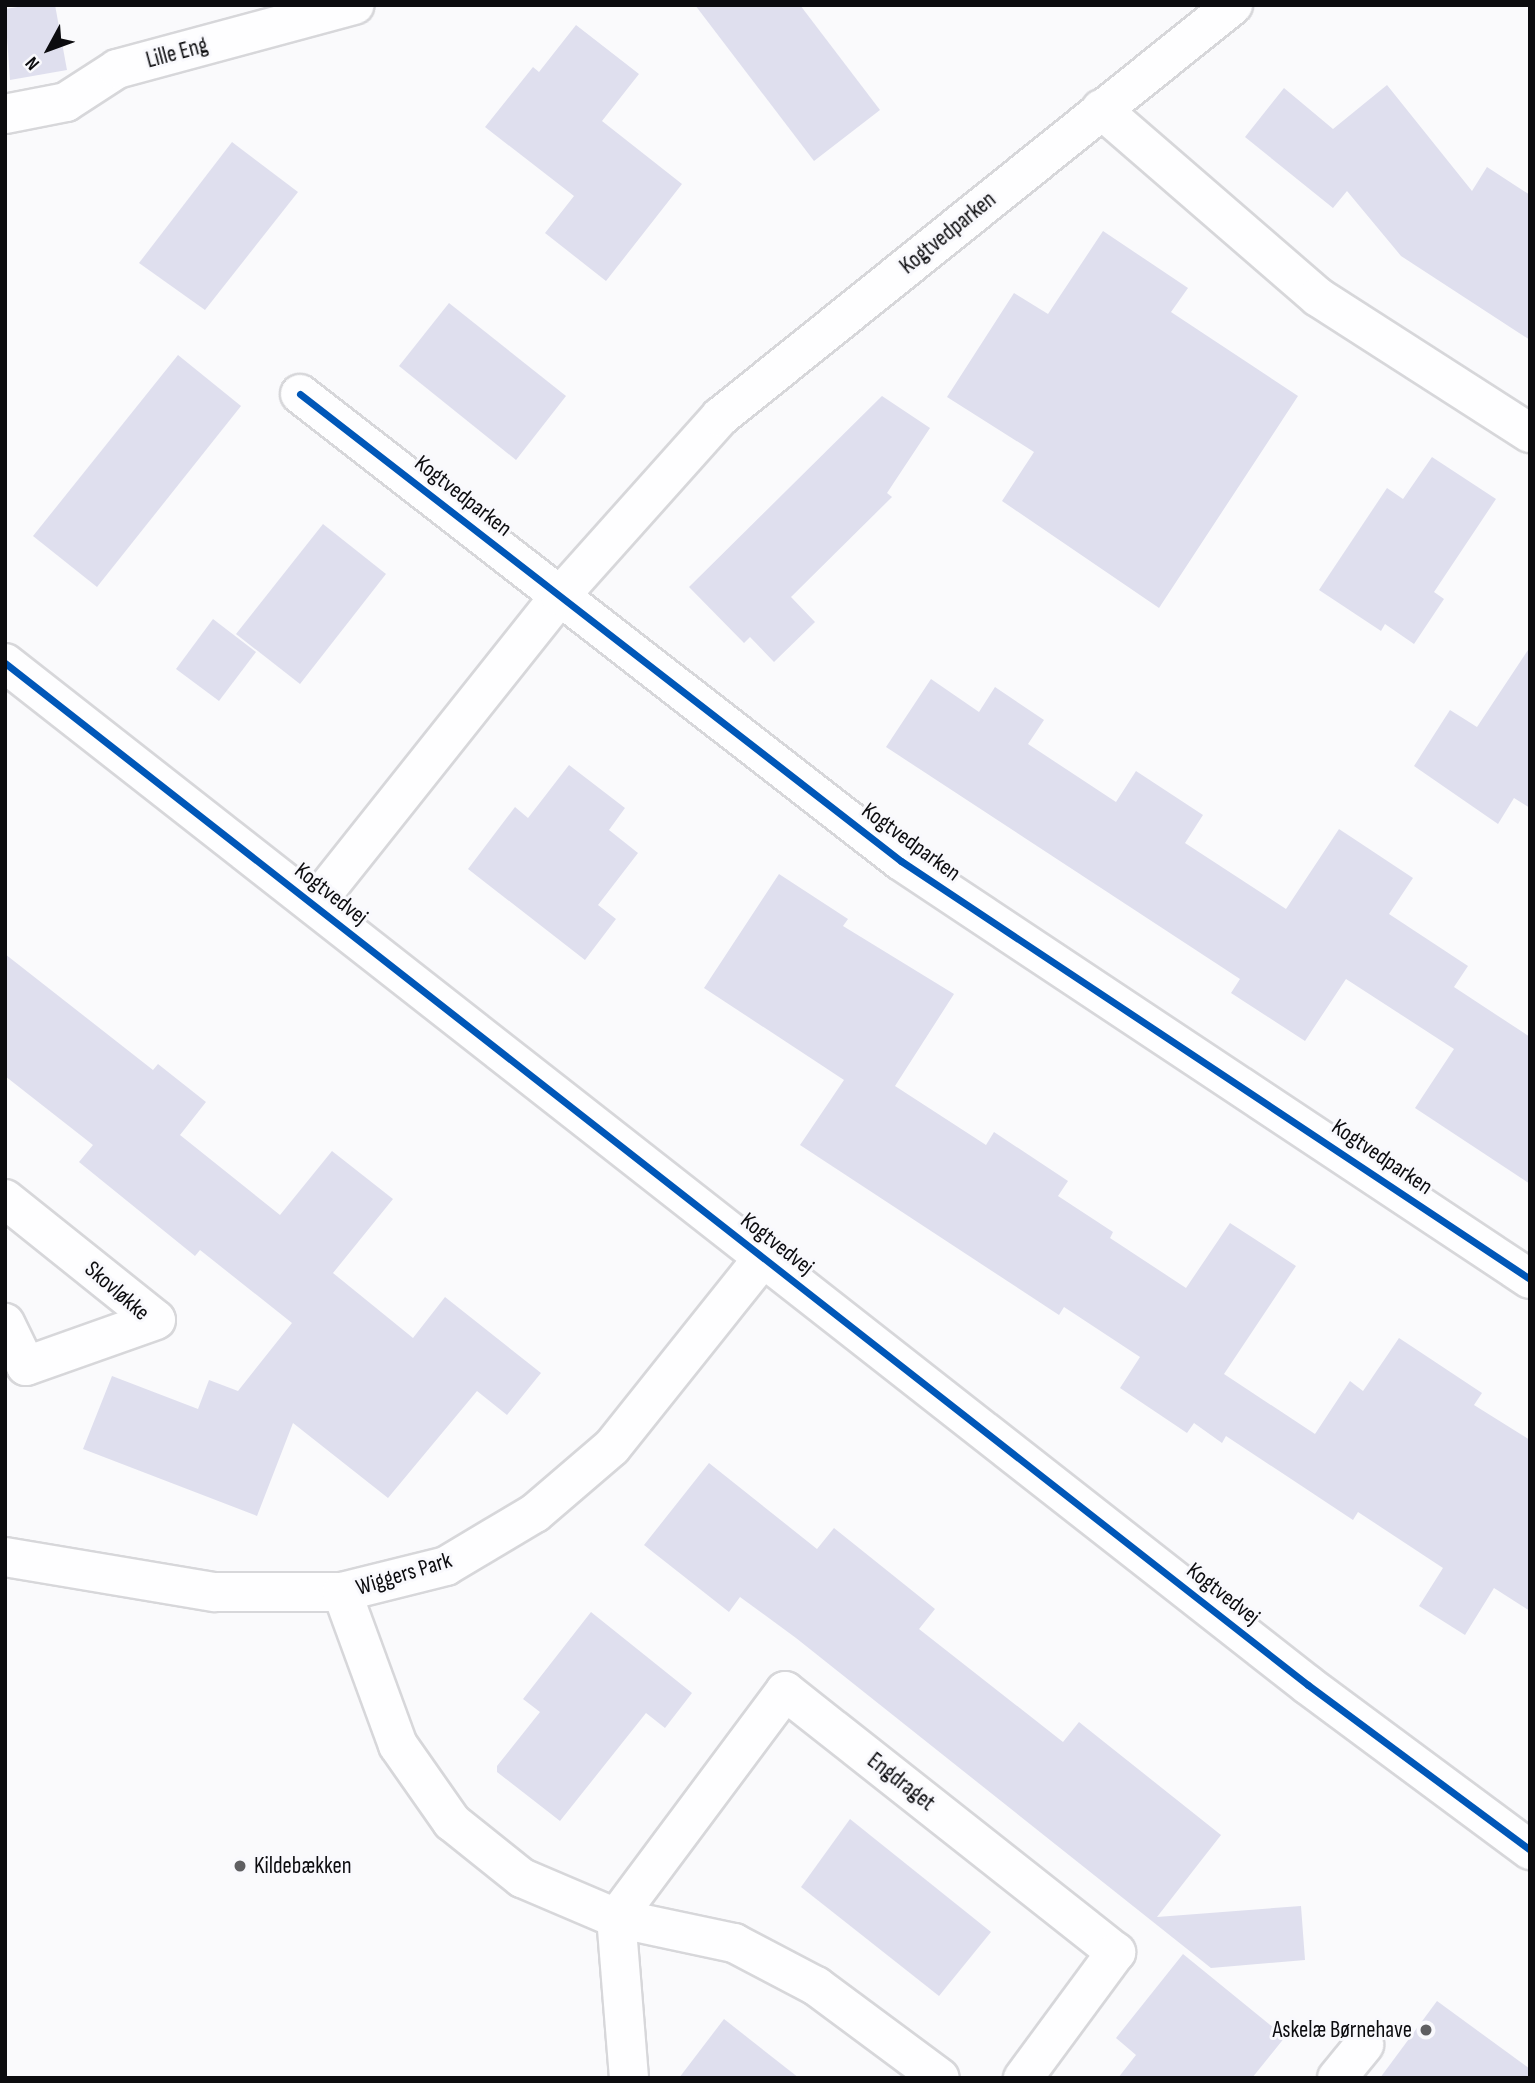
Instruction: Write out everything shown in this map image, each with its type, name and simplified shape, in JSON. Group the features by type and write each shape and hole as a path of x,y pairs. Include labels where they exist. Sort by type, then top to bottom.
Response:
{"street":[{"name":"Lille Eng","path":"5,114 65,102 117,69 355,5"},
{"name":"Kogtvedparken","path":"314,905 560,596 720,418 1233,5"},
{"path":"1101,109 1318,297 1530,433"},
{"name":"Kogtvedparken","path":"300,394 901,861 1530,1279"},
{"name":"Kogtvedvej","path":"5,663 1329,1701 1530,1850"},
{"name":"Skovløkke","path":"5,1199 156,1320 26,1366 5,1323"},
{"name":"Wiggers Park","path":"5,1557 215,1592 342,1592 446,1566 535,1513 612,1447 763,1258"},
{"path":"342,1592 398,1745 452,1822 522,1878 616,1918 734,1943 816,1986 940,2078"},
{"name":"Engdraget","path":"616,1918 785,1691 1116,1952 1024,2078"},
{"path":"616,1918 629,2078"},
{"path":"1337,2078 1364,2045"}],"building":[{"path":"55,5 67,70 10,80 5,9"},
{"path":"695,5 800,5 880,110 814,161"},
{"path":"576,25 639,74 602,121 682,184 606,281 545,233 574,196 485,127 533,67 539,72"},
{"path":"1387,85 1472,191 1487,167 1530,195 1530,340 1401,256 1347,191 1333,208 1245,137 1284,88 1333,129"},
{"path":"232,142 298,192 205,310 139,263"},
{"path":"1103,231 1188,288 1171,312 1298,396 1159,608 1002,501 1034,452 947,397 1014,293 1048,314"},
{"path":"449,303 566,396 516,460 399,366"},
{"path":"178,355 241,406 97,587 33,536"},
{"path":"882,396 930,428 887,493 892,497 791,597 815,622 774,662 750,637 744,643 689,587"},
{"path":"1432,457 1496,499 1434,592 1444,599 1414,644 1385,624 1381,631 1319,590 1387,488 1403,499"},
{"path":"323,524 386,574 300,684 236,634"},
{"path":"213,619 256,652 219,701 176,669"},
{"path":"1530,647 1530,808 1514,798 1498,824 1414,766 1450,710 1477,727"},
{"path":"931,679 979,712 995,687 1044,720 1028,744 1116,802 1136,771 1203,815 1185,843 1286,909 1339,829 1413,878 1389,914 1468,966 1454,987 1530,1037 1530,1184 1415,1108 1454,1049 1346,979 1305,1041 1231,993 1240,979 886,747"},
{"path":"569,765 625,808 609,830 638,853 598,905 616,919 585,960 468,869 515,807 528,818"},
{"path":"779,874 848,919 843,926 954,994 895,1086 986,1145 994,1132 1068,1181 1058,1196 1113,1232 1110,1238 1186,1288 1230,1223 1296,1266 1224,1374 1315,1434 1350,1381 1363,1391 1399,1338 1482,1393 1474,1405 1530,1440 1530,1611 1494,1588 1465,1635 1419,1606 1443,1568 1358,1512 1353,1520 1226,1436 1222,1443 1194,1423 1187,1433 1120,1388 1140,1357 1064,1307 1059,1315 800,1145 844,1080 704,988"},
{"path":"5,954 153,1070 158,1064 206,1102 180,1135 280,1215 332,1151 393,1199 333,1273 413,1338 445,1297 541,1373 507,1415 477,1391 388,1498 293,1423 257,1516 83,1449 112,1376 198,1409 209,1380 238,1391 292,1323 200,1250 195,1256 79,1162 93,1145 5,1076"},
{"path":"709,1463 817,1549 834,1528 935,1609 919,1629 1063,1742 1079,1722 1221,1835 1157,1917 1301,1906 1305,1960 1211,1968 796,1638 740,1597 729,1612 644,1545"},
{"path":"591,1612 692,1693 665,1728 646,1713 560,1821 497,1772 497,1766 540,1712 523,1699"},
{"path":"850,1819 991,1932 939,1996 801,1887"},
{"path":"1183,1954 1285,2037 1252,2078 1118,2078 1136,2055 1116,2038"},
{"path":"1437,2001 1530,2069 1530,2078 1380,2078"},
{"path":"724,2019 799,2078 679,2078"}],"cycle path":[{"path":"300,394 901,861 1530,1279"},
{"path":"5,663 1308,1685 1530,1850"}],"place":[{"name":"Kildebækken","path":"240,1866"},
{"name":"Askelæ Børnehave","path":"1426,2030"}]}
